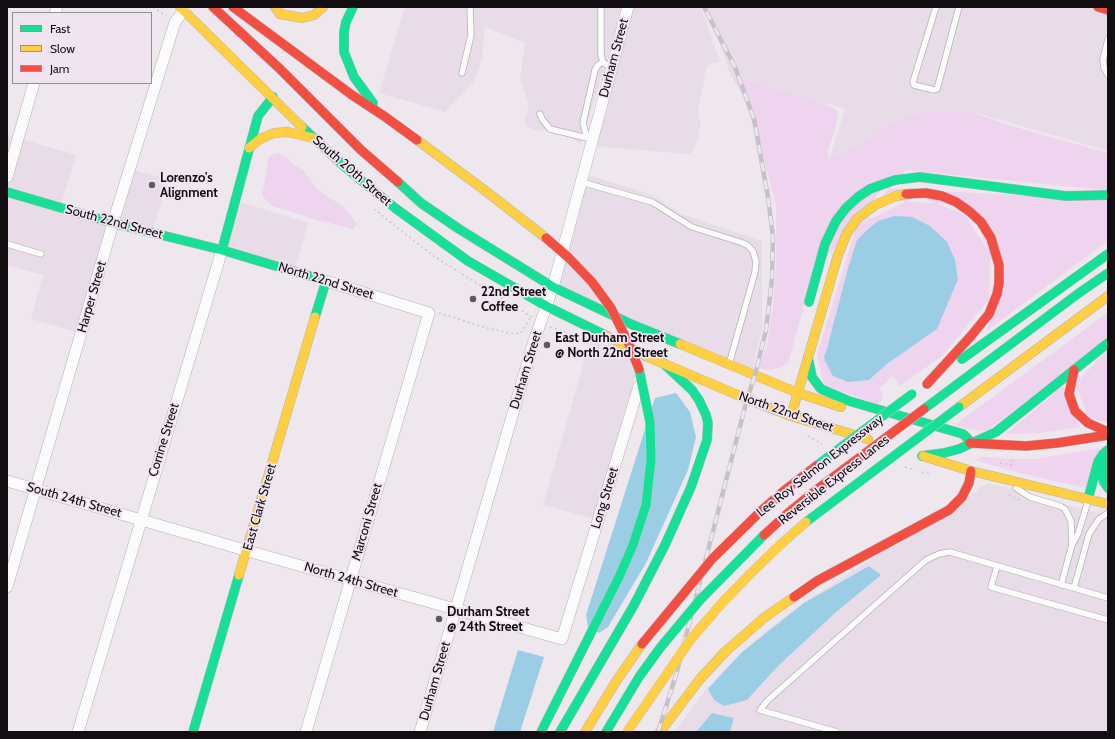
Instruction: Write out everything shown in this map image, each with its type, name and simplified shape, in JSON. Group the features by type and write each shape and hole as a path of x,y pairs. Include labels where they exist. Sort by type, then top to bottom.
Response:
{"main road":[{"name":"South 20th Street","path":"213,7 279,68 361,150 414,197 459,229 553,287"},
{"path":"233,7 352,95 384,116 546,238 569,258 592,282 610,308 628,342 639,369 646,394 651,434 651,460 646,505 633,546 619,577 541,732"},
{"path":"275,7 280,14 302,18 314,15 323,7"},
{"path":"353,7 346,22 344,32 344,52 347,62 357,81 384,116"},
{"path":"1098,7 1108,10"},
{"name":"South 20th Street","path":"182,8 314,138 367,185 431,235 468,261 546,306"},
{"path":"273,97 286,97"},
{"name":"Corrine Street","path":"222,250 258,116 267,102 273,97"},
{"path":"249,148 260,139 274,133 288,132 314,138"},
{"path":"806,313 825,244 836,221 846,208 870,189 895,180 920,177 1066,196 1108,195"},
{"path":"394,190 414,197"},
{"name":"South 22nd Street","path":"7,192 113,223 222,250"},
{"path":"792,416 840,247 851,226 868,209 888,198 911,193 934,194 956,202 969,211 980,222 994,246 1000,273 997,294 989,314 927,384"},
{"name":"North 22nd Street","path":"222,250 326,281"},
{"name":"Lee Roy Selmon Expressway","path":"585,732 642,644 713,558 762,510 912,394 1064,287 1108,254"},
{"name":"Reversible Express Lanes","path":"606,732 639,678 665,643 700,600 750,548 820,487 977,371 1079,293 1108,273"},
{"name":"East Clark Street","path":"193,732 326,281"},
{"name":"North 22nd Street","path":"553,287 633,326 787,384 798,393 922,434 940,437 972,447 1052,444 1108,433"},
{"path":"627,732 691,639 750,574 780,545 810,519 1108,296"},
{"name":"North 22nd Street","path":"546,306 648,357 747,399 780,405 792,416 922,456 1108,504"},
{"path":"922,456 972,447 996,432 1108,343"},
{"path":"808,358 812,377 821,389 849,401 963,434 968,438 972,447"},
{"path":"560,732 634,605 665,545 691,487 707,440 708,423 699,400 692,390 663,363"},
{"path":"1074,370 1070,380 1070,394 1075,411 1088,423 1108,433"},
{"path":"780,405 787,384"},
{"path":"1088,499 1098,462 1103,454 1108,450"},
{"path":"1108,456 1104,463 1102,475 1108,488"},
{"path":"660,732 681,703 725,652 765,617 817,581 949,510 962,497 969,483 971,468"}],"street":[{"name":"Durham Street","path":"420,732 532,349 553,287 581,182 608,65 628,7"},
{"name":"Harper Street","path":"7,587 113,223 175,22 182,8"},
{"path":"7,177 34,84"},
{"name":"Corrine Street","path":"78,732 222,250"},
{"name":"North 22nd Street","path":"326,281 429,313"},
{"name":"Marconi Street","path":"306,732 429,313"},
{"name":"Long Street","path":"562,639 648,357"},
{"name":"South 24th Street","path":"7,481 141,519"},
{"name":"North 24th Street","path":"141,519 247,551 562,639"}],"lane":[{"path":"462,72 471,35 470,7"},
{"path":"601,7 601,55 608,65"},
{"path":"936,7 913,82 914,85 934,90 937,89 959,7"},
{"path":"1108,39 1104,68 1108,75"},
{"path":"590,139 583,124 595,70 598,65 608,65"},
{"path":"540,114 550,129 590,139"},
{"path":"581,182 652,202 692,227 748,245 753,251 756,262 755,272 729,363"},
{"path":"7,244 41,254"},
{"path":"1004,478 1019,491 1030,497 1060,506 1065,509 1071,521 1072,545"},
{"path":"1061,585 1072,545 1078,534 1088,499"},
{"path":"1074,588 1089,534 1099,519 1108,514"},
{"path":"837,732 760,710 767,700 926,560 939,554 950,552 1108,598"},
{"path":"997,566 991,587 1108,620"}],"path":[{"path":"429,313 435,312 487,328 514,334 522,332 531,317"},
{"path":"998,466 999,463 1011,465 1011,460"}],"shaded area":[{"path":"405,7 622,7 581,145 562,131 532,130 524,122 529,106 520,78 525,43 485,27 482,59 475,80 445,112 379,93"},
{"path":"629,7 700,7 705,18 720,62 709,64 706,70 698,110 701,124 697,142 690,154 589,146"},
{"path":"705,7 1092,7 1108,12 1108,151 966,110 924,111 888,124 857,146 829,160 845,109 731,76"},
{"path":"731,76 818,101 837,110 838,117 828,150 829,160 857,146 888,124 924,111 966,110 1008,125 1108,153 1108,189 1103,190 906,170 813,272 787,364 771,370 759,368 765,349 767,349 774,297 776,267 776,204 759,142 742,93"},
{"path":"7,135 76,155 61,205 7,190"},
{"path":"278,153 303,170 318,190 345,208 357,224 353,229 273,206 262,196 269,156"},
{"path":"129,169 168,179 152,233 114,223 80,333 31,319 43,275 7,265 7,192 114,221"},
{"path":"582,173 652,195 681,214 762,241 762,330 751,374 551,282"},
{"path":"883,188 1108,200 1108,241 986,331 1004,289 970,205 873,200"},
{"path":"918,196 965,215 990,254 989,299 942,356 900,386 893,376 880,388 883,399 877,404 824,385 817,355 857,225","holes":["848,268 937,329 887,364 869,380 824,356"]},
{"path":"234,200 308,223 294,272 221,251"},
{"path":"1108,312 1108,338 987,431 955,425"},
{"path":"591,337 640,360 602,489 595,519 543,505"},
{"path":"1108,349 1108,423 1089,418 1075,384"},
{"path":"1063,386 1080,427 1039,433 1006,434"},
{"path":"1099,448 1086,488 1023,474 975,460 981,457 1036,459"},
{"path":"989,484 1009,487 1030,500 1071,512 1067,505 1108,515 1108,732 674,732 704,692 720,674 744,650 772,626 804,602 977,491 981,486"}],"water":[{"path":"895,216 912,217 930,226 947,242 955,260 958,279 937,329 887,364 869,380 848,382 833,376 824,356 848,268 857,240 878,221"},
{"path":"676,393 690,412 696,437 688,470 646,563 608,627 599,633 588,627 586,615 655,398"},
{"path":"869,566 881,575 835,613 777,667 747,700 724,706 714,700 708,689 741,653 804,603"},
{"path":"518,650 544,657 520,732 493,732"},
{"path":"712,713 734,718 730,732 696,732"}],"railway":[{"path":"658,732 676,675 747,399 755,375 766,330 772,279 773,237 768,197 754,119 735,67 704,7"}],"traffic: fast":[{"path":"353,7 346,22 344,32 344,52 354,77 373,103"},
{"path":"222,250 258,116 273,97"},
{"path":"302,127 345,167 395,208 468,261 546,306 607,336"},
{"path":"809,302 825,244 836,221 846,208 858,197 870,189 881,185 895,180 920,177 1066,196 1108,195"},
{"path":"398,182 421,203 459,229 553,287 633,325 680,344"},
{"path":"7,192 113,223 222,250 326,281 315,317"},
{"path":"962,359 1108,254"},
{"path":"924,409 1108,273"},
{"path":"922,456 959,449 996,432 1108,343"},
{"path":"808,358 812,377 821,389 849,401 963,434 972,443"},
{"path":"560,732 634,605 665,545 691,487 707,440 708,423 699,400 692,390 663,363"},
{"path":"541,732 619,577 633,545 646,505 651,460 650,422 639,369"},
{"path":"816,466 912,394"},
{"path":"806,522 959,407"},
{"path":"1088,499 1098,462 1103,454 1108,450"},
{"path":"1105,460 1102,475 1108,488"},
{"path":"606,732 639,677 660,648 700,600 764,535"},
{"path":"193,732 239,575"}],"traffic: slow":[{"path":"180,7 302,127"},
{"path":"275,7 280,14 302,18 314,15 323,7"},
{"path":"249,148 260,139 274,133 288,132 313,138"},
{"path":"417,140 546,238"},
{"path":"791,416 838,255 847,233 857,219 875,205 896,196 906,194"},
{"path":"959,407 1108,296"},
{"path":"239,575 315,317"},
{"path":"607,336 648,357 747,399 791,416 868,439"},
{"path":"680,344 798,393 841,407"},
{"path":"923,456 971,471 1108,504"},
{"path":"627,732 691,639 721,604 750,574 806,522"},
{"path":"660,732 700,679 725,652 765,617 794,597"},
{"path":"585,732 617,680 642,644"}],"traffic: jam":[{"path":"213,7 279,68 361,150 398,182"},
{"path":"233,7 352,95 417,140"},
{"path":"1098,7 1108,10"},
{"path":"906,194 926,193 942,196 956,202 969,211 981,222 991,238 999,265 999,283 997,294 989,314 927,384"},
{"path":"546,238 569,258 592,282 611,308 628,342 639,369"},
{"path":"1074,370 1069,394 1075,411 1088,423 1108,432"},
{"path":"764,535 820,487 924,409"},
{"path":"970,443 1026,446 1108,435"},
{"path":"642,644 713,558 762,510 816,466"},
{"path":"794,597 817,581 949,510 962,497 969,483 971,471"}],"place":[{"name":"Lorenzo's Alignment","path":"152,185"},
{"name":"22nd Street Coffee","path":"473,299"},
{"name":"East Durham Street @ North 22nd Street","path":"547,345"},
{"name":"Durham Street @ 24th Street","path":"439,619"}]}
